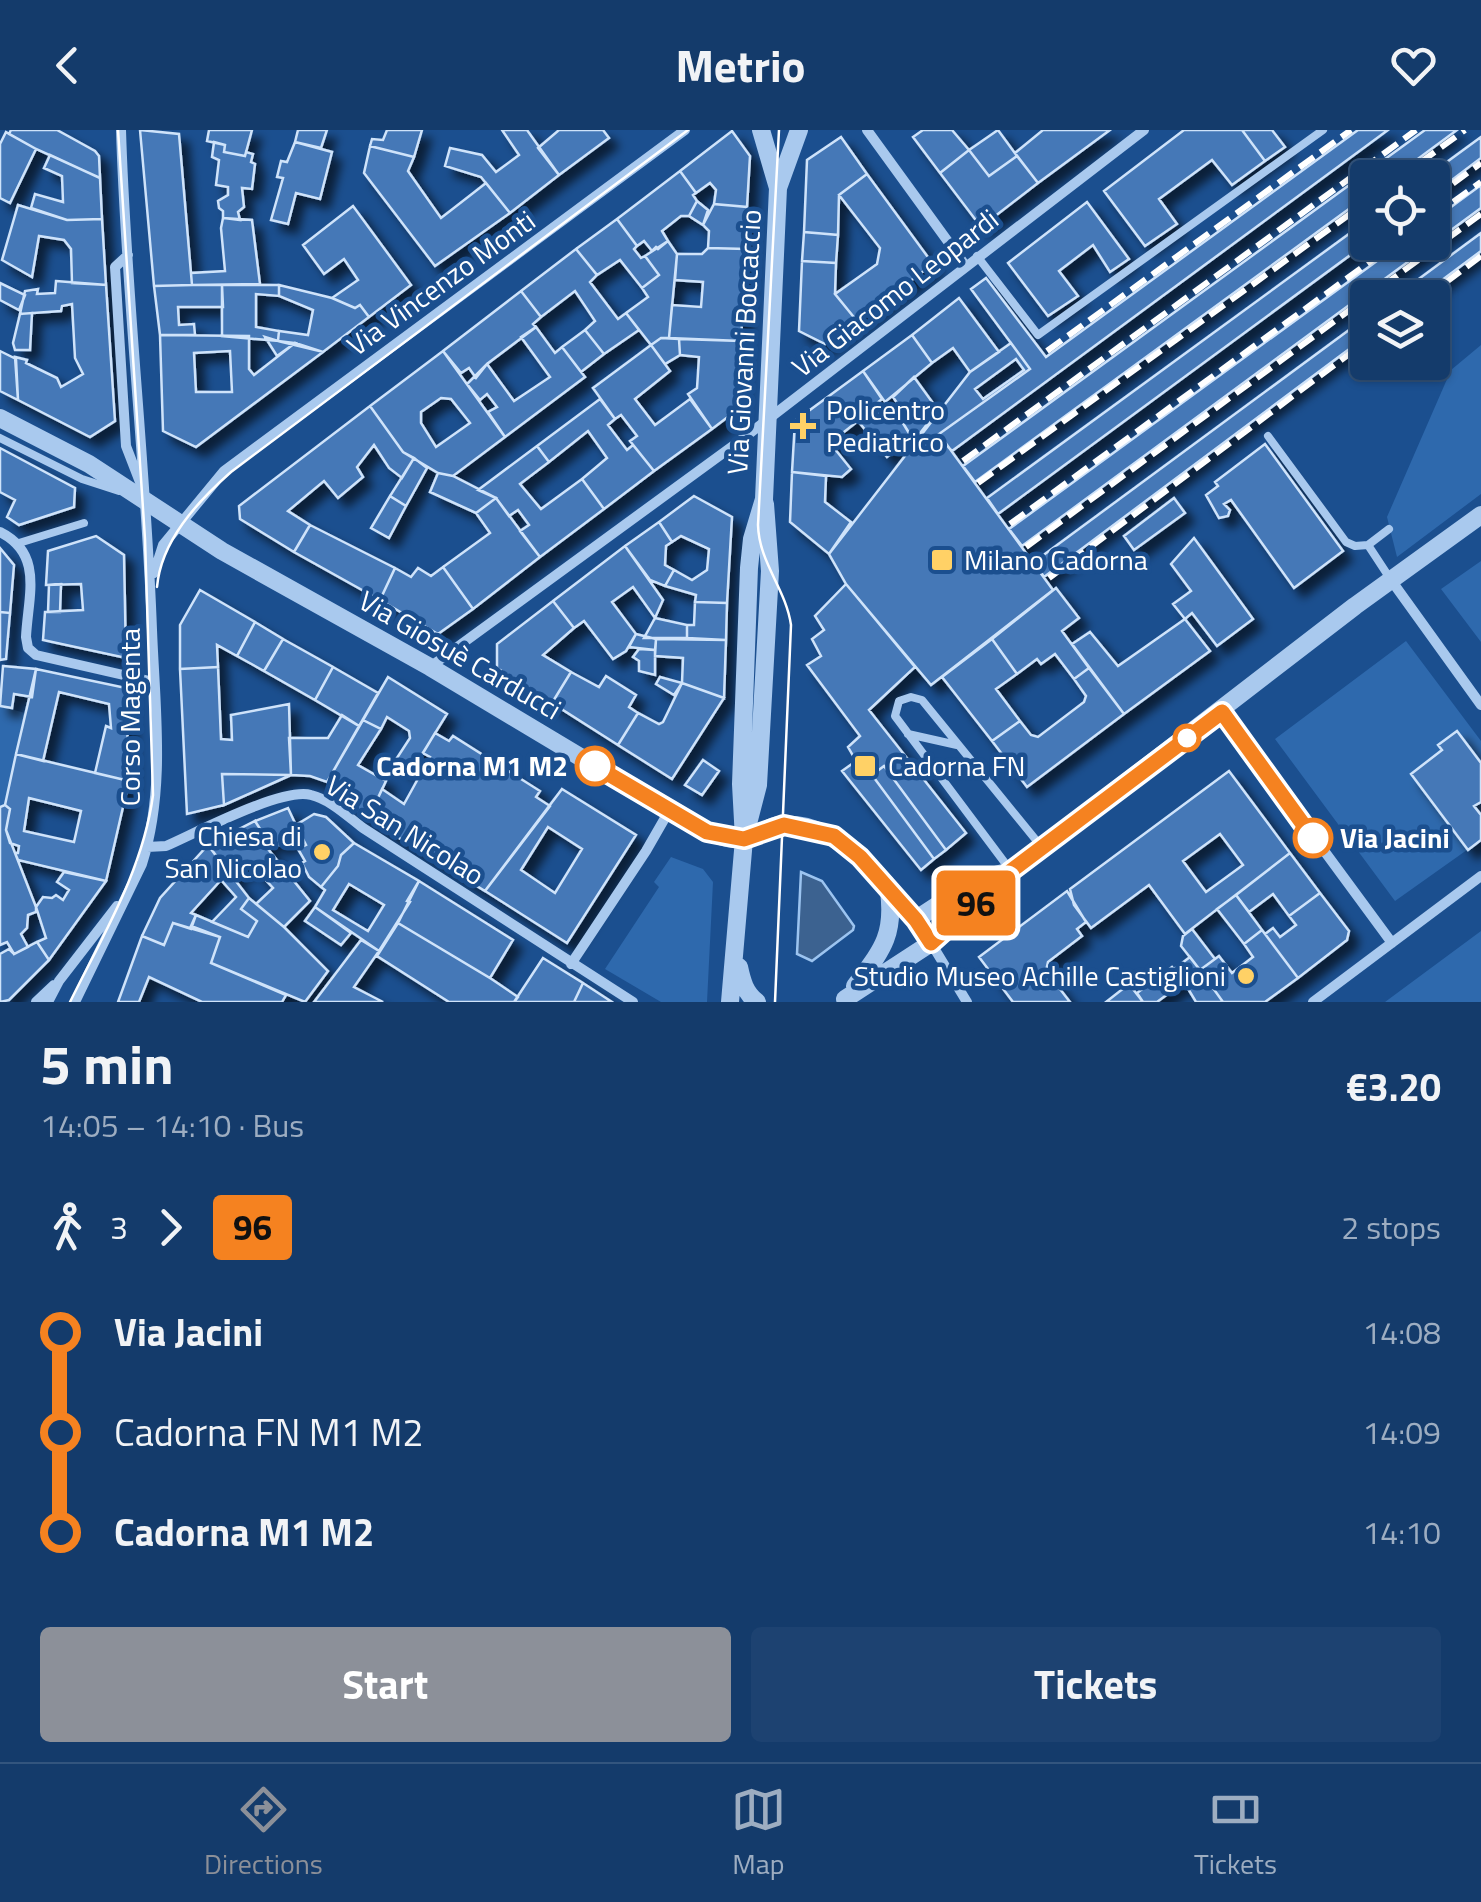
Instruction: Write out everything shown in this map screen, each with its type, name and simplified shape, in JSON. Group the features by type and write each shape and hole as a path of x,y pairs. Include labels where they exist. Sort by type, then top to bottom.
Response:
{"street":[{"path":"121,130 128,255 115,267 126,446 148,500"},
{"name":"Via Vincenzo Monti","path":"151,595 156,562 180,522 224,472 685,130"},
{"name":"Via Giovanni Boccaccio","path":"762,130 778,188"},
{"name":"Via Giovanni Boccaccio","path":"738,926 744,839 741,798 748,568 764,499 778,188 799,130"},
{"path":"868,130 965,265"},
{"name":"Via Giacomo Leopardi","path":"430,667 726,451 1144,130"},
{"name":"Corso Magenta","path":"74,1002 147,847 158,785 148,500 128,255"},
{"path":"0,418 148,500"},
{"name":"Via Giosuè Carducci","path":"148,500 222,551 430,667 669,811 707,832 744,839"},
{"path":"844,1000 931,943 1011,871 1481,515"},
{"path":"0,532 19,543 27,554 28,648 36,655 154,682"},
{"path":"1391,580 1481,705"},
{"path":"1222,712 1392,943"},
{"name":"Via San Nicolao","path":"147,847 166,846 277,798 307,793 328,802 572,964"},
{"path":"634,1002 572,964 669,811"},
{"path":"744,839 784,825 834,836 860,857 916,920 967,1002"},
{"path":"916,920 976,880 1011,871"},
{"path":"1313,1002 1481,876"},
{"path":"844,1000 892,927 889,891"},
{"name":"Corso Magenta","path":"48,1002 58,981 128,894"},
{"path":"730,1002 738,926"},
{"path":"738,926 742,982 757,1002"},
{"path":"36,1002 58,981"}],"lane":[{"path":"977,256 1038,335 1323,130"},
{"path":"1268,436 1346,542 1368,545 1389,528"},
{"path":"0,438 82,479 148,500"},
{"path":"19,543 84,523"},
{"path":"1368,545 1391,580"},
{"path":"1011,871 894,716 899,701 911,697 922,700 1042,848"},
{"path":"908,734 958,746"}],"shaded area":[{"path":"1481,345 1481,494 1397,557 1387,517 1447,380 1450,380 1451,370"},
{"path":"1481,561 1481,642 1441,589"},
{"path":"1406,641 1481,741 1481,840 1395,901 1275,739"},
{"path":"0,706 25,713 5,805 0,807"},
{"path":"671,857 703,869 713,882 707,1002 661,1002 605,969 659,887 654,882"},
{"path":"801,872 822,881 854,926 812,961 797,954"},
{"path":"1481,931 1481,1002 1385,1002"}],"building":[{"path":"11,130 57,130 95,151 99,156 100,178 36,149 9,134"},
{"path":"140,130 179,134 192,285 154,286"},
{"path":"209,130 252,130 245,156 224,152 225,145 207,141"},
{"path":"298,130 327,130 321,148 295,142"},
{"path":"387,130 422,130 414,157 370,146 372,139 383,140"},
{"path":"502,130 527,130 559,175 510,213 481,177 445,166 450,148 482,155 496,172 519,155"},
{"path":"559,130 603,130 609,138 559,175 538,148"},
{"path":"923,130 952,130 969,150 940,173 913,137"},
{"path":"998,130 1017,156 989,176 969,150"},
{"path":"1043,130 1110,130 1038,183 1015,153"},
{"path":"1184,130 1242,130 1265,161 1232,185 1212,160 1159,199 1177,224 1145,246 1104,191"},
{"path":"1242,130 1272,130 1285,147 1265,161"},
{"path":"1358,130 1388,130 952,451 949,448 939,434 1030,369 971,289 986,278 1046,357"},
{"path":"1425,130 1457,130 1416,160 1384,160"},
{"path":"732,131 750,156 747,207 714,204 716,190 710,183 696,193 680,171"},
{"path":"6,132 36,149 10,203 0,198 0,144"},
{"path":"841,137 867,174 839,195 838,235 804,232 807,160"},
{"path":"1481,137 1481,158 1450,181 1450,160"},
{"path":"214,142 225,145 224,152 253,154 252,189 242,188 244,207 238,212 240,220 223,218 219,208 218,201 228,195 228,187 216,185 219,160 212,157"},
{"path":"295,142 332,152 320,199 296,193 288,224 271,220 283,178 277,177 281,161 287,162"},
{"path":"370,146 414,157 408,171 441,218 486,183 510,213 435,266 364,173"},
{"path":"969,150 989,176 1017,156 1038,183 981,227 940,173"},
{"path":"50,155 100,178 102,219 67,220 31,208 35,194 63,202 62,176 44,168"},
{"path":"680,171 696,193 693,195 697,201 689,216 681,216 662,231 668,241 658,249 652,251 644,241 637,246 617,219"},
{"path":"867,174 933,264 857,321 835,294 877,264 880,248 839,195"},
{"path":"1350,185 1350,208 975,482 963,466"},
{"path":"1481,185 1481,208 1450,231 1450,208"},
{"path":"697,201 708,210 703,225 689,216"},
{"path":"1087,202 1129,259 1110,272 1093,245 1059,271 1078,296 1048,316 1008,263"},
{"path":"714,204 747,207 746,249 708,248 709,231 703,225"},
{"path":"18,205 67,220 102,219 106,285 72,283 71,249 64,240 39,236 32,277 2,260"},
{"path":"353,206 411,285 369,317 360,305 355,308 332,298 358,280 344,259 324,274 303,245"},
{"path":"223,218 252,220 260,284 192,285 191,273 225,271"},
{"path":"617,219 637,246 634,249 641,258 645,256 659,275 642,288 620,260 597,275 576,249"},
{"path":"804,232 838,235 836,263 802,261"},
{"path":"1350,233 1350,255 998,514 987,498"},
{"path":"1481,233 1481,251 1442,280 1417,280 1450,260 1450,256"},
{"path":"668,241 677,254 669,338 651,345 626,313 648,297 642,288 659,275 645,256"},
{"path":"708,248 746,249 741,341 669,338 672,305 701,307 703,282 675,280 677,254 702,254"},
{"path":"576,249 597,275 590,282 618,319 626,313 639,330 604,354 585,330 595,321 575,291 541,317 521,291"},
{"path":"1378,260 1410,260 1383,280 1351,280"},
{"path":"802,261 836,263 835,294 857,321 825,344 799,331"},
{"path":"56,281 106,285 115,421 90,437 18,400 15,357 57,378 61,387 83,374 75,358 72,304 62,306 61,311 20,314 25,291 55,293"},
{"path":"1350,281 1350,304 1022,546 1009,529"},
{"path":"0,283 25,295 19,310 0,300"},
{"path":"222,285 223,307 178,307 179,325 194,324 195,335 160,335 154,286"},
{"path":"222,285 279,285 279,296 256,294 256,327 279,331 278,341 222,336"},
{"path":"279,285 355,308 360,305 369,317 323,352 278,341 279,331 308,335 313,310 279,296"},
{"path":"521,291 541,317 533,324 536,327 487,364 476,378 469,368 461,373 443,351"},
{"path":"959,298 999,352 970,372 953,348 932,363 912,335"},
{"path":"32,313 30,350 15,350 20,314"},
{"path":"536,327 555,353 562,347 585,377 505,437 488,412 497,407 487,394 480,400 467,384 487,364 514,401 550,377 521,337"},
{"path":"1350,329 1350,348 1044,577 1034,562"},
{"path":"585,330 604,354 581,372 562,347"},
{"path":"160,335 249,336 249,369 254,375 295,343 323,352 196,447 163,431","holes":["230,351 232,392 196,392 194,353"]},
{"path":"912,335 932,363 885,402 863,371"},
{"path":"265,337 278,341 295,343 277,356"},
{"path":"661,338 679,339 680,355 665,364 651,345"},
{"path":"679,339 741,341 737,410 712,429 688,394 697,388 699,357 680,355"},
{"path":"1011,343 1030,369 939,434 1053,590 931,685 846,584 829,554 970,372"},
{"path":"651,345 670,371 635,399 655,425 690,399 712,429 654,471 630,441 637,436 621,415 615,419 593,388"},
{"path":"0,351 16,359 18,400 0,391"},
{"path":"443,351 505,437 453,476 438,473 403,452 370,406","holes":["441,398 451,399 470,423 436,447 421,423 421,412"]},
{"path":"1016,359 1024,370 983,399 975,389"},
{"path":"863,371 882,399 877,403 888,422 898,415 912,438 887,457 858,421 830,443 851,469 842,477 792,472 795,421"},
{"path":"914,377 938,410 914,441 898,415 903,412 893,397"},
{"path":"600,399 615,419 608,425 627,450 633,445 654,471 604,509 582,479 607,458 588,431 549,462 537,446"},
{"path":"370,406 403,452 414,458 402,478 389,468 374,445 357,467 363,477 338,498 324,481 288,511 310,525 294,552 240,519 239,506"},
{"path":"1265,444 1343,551 1294,588 1231,500 1224,504 1230,510 1228,516 1219,518 1206,495 1218,486 1215,482"},
{"path":"537,446 549,462 520,484 541,509 582,479 604,509 540,557 520,531 529,525 518,510 509,516 496,498 478,490"},
{"path":"0,448 75,488 74,507 19,525 7,517 15,500 0,492"},
{"path":"414,458 427,468 406,506 390,496"},
{"path":"792,472 826,476 825,502 851,522 829,554 790,522"},
{"path":"438,473 453,476 496,498 476,513 430,492"},
{"path":"390,496 406,506 389,538 371,528"},
{"path":"694,496 732,517 727,603 695,602 696,595 665,586 674,570 692,580 707,570 709,549 681,536 672,542 659,522"},
{"path":"496,498 540,557 473,609 443,567 490,533 476,513"},
{"path":"1174,498 1185,513 1134,550 1124,536"},
{"path":"659,522 672,542 666,546 665,565 674,570 665,586 650,580 625,546"},
{"path":"310,525 395,568 380,600 294,552"},
{"path":"96,536 124,555 126,658 43,640 45,612 83,610 81,584 46,585 48,551"},
{"path":"1194,538 1253,619 1217,646 1192,613 1185,619 1173,604 1191,591 1171,564"},
{"path":"625,546 663,600 655,618 633,587 612,602 636,634 626,651 613,659 584,621 574,628 553,601"},
{"path":"0,548 14,565 10,613 0,612"},
{"path":"443,567 473,609 438,634 380,600 395,568 411,577 418,568 431,576"},
{"path":"61,584 60,612 48,612 49,585"},
{"path":"846,584 915,667 869,710 966,833 946,850 884,766 872,775 934,859 921,870 842,771 856,761 848,747 860,736 807,665 821,656 812,639 824,630 815,616"},
{"path":"1056,588 1079,618 1062,631 1089,668 1074,679 1055,654 1041,664 1037,659 1017,674 992,639"},
{"path":"200,590 255,622 237,656 217,645 218,667 180,669 180,625"},
{"path":"553,601 574,628 543,655 571,672 552,703 497,668 497,644"},
{"path":"695,602 727,603 726,640 687,638 687,625 694,625"},
{"path":"0,612 10,613 6,659 0,660"},
{"path":"655,618 687,625 687,638 644,638"},
{"path":"1185,619 1210,651 1124,714 1072,644 1090,632 1118,666"},
{"path":"255,622 283,639 264,671 237,656"},
{"path":"636,634 656,639 655,650 629,647"},
{"path":"283,639 333,667 315,700 264,671"},
{"path":"656,639 726,640 724,698 682,683 683,658 655,656"},
{"path":"992,639 1017,674 996,689 1020,721 992,741 942,677"},
{"path":"639,649 655,650 655,675 639,671 639,661 633,657"},
{"path":"3,666 36,669 32,697 14,694 12,708 0,706"},
{"path":"218,667 221,739 232,740 231,715 289,704 291,775 222,774 224,805 187,814 180,669"},
{"path":"333,667 378,693 359,726 315,700"},
{"path":"1089,668 1124,714 1027,787 992,741 1020,721 1031,735 1038,737 1084,702 1086,696 1074,679"},
{"path":"36,669 126,688 129,781 95,773 106,726 111,728 109,704 59,692 43,761 16,754"},
{"path":"571,672 599,687 606,676 636,695 629,707 638,713 618,745 552,703"},
{"path":"388,677 447,714 411,772 395,761 410,738 409,731 387,717 381,729 363,720"},
{"path":"660,677 682,683 674,695 656,684"},
{"path":"682,683 724,698 672,779 618,745 638,713 659,724 663,722"},
{"path":"342,715 359,726 327,782 291,775 289,738 328,738"},
{"path":"363,720 381,729 358,765 386,781 377,800 373,798 362,815 327,782"},
{"path":"1457,731 1481,763 1481,802 1474,806 1481,815 1481,840 1468,850 1411,774 1442,750 1438,745"},
{"path":"435,733 449,741 453,736 540,791 536,797 550,806 485,891 362,815 382,789 404,804 430,757 423,753"},
{"path":"16,754 129,781 106,881 18,860 15,853 19,846 10,843 6,830 10,809 5,805","holes":["29,798 81,811 74,842 24,831"]},
{"path":"703,760 719,771 702,795 685,785"},
{"path":"884,766 946,850 934,859 872,775"},
{"path":"1229,771 1290,853 1185,934 1149,885 1091,928 1074,905 1070,889","holes":["1220,834 1243,865 1206,892 1183,861"]},
{"path":"222,774 291,775 224,805"},
{"path":"562,789 636,835 567,943 485,891","holes":["548,827 582,849 555,893 521,870"]},
{"path":"0,807 10,809 6,830 36,907 36,912 28,915 27,928 21,934 28,947 14,954 7,942 0,945"},
{"path":"288,808 301,836 279,845 274,840 269,843 255,821"},
{"name":"Chiesa di San Nicolao","path":"314,814 326,817 354,843 341,855 338,866 321,887 309,877 298,849 306,845 296,825"},
{"path":"255,821 269,843 264,844 310,901 284,927 256,904 273,888 251,864 231,876 208,845"},
{"path":"354,843 419,881 379,951 315,907 325,890 321,887 338,866 341,855","holes":["349,884 384,905 368,931 333,910"]},
{"path":"208,845 249,898 241,909 257,921 248,937 212,922 236,897 221,880 191,913 196,915 191,929 173,923 164,945 142,936 160,898"},
{"path":"1290,853 1320,893 1289,916 1273,894 1249,912 1236,895"},
{"path":"64,872 106,881 49,960 37,942 46,938 36,907 43,897 56,895 63,900 69,890 57,882"},
{"path":"419,881 513,940 490,978 398,923"},
{"path":"1067,891 1086,922 1077,929 1082,936 1048,962 1046,971 1070,1002 1013,1002 979,957"},
{"path":"1320,893 1349,931 1347,940 1298,978 1265,934 1273,928 1280,937 1296,925 1289,916"},
{"path":"1236,895 1262,930 1244,944 1217,909"},
{"path":"249,898 328,971 305,1002 211,963 220,937 191,926 196,915 248,937 257,921 241,909"},
{"path":"315,907 351,933 341,945 305,921"},
{"path":"173,923 220,937 211,963 286,995 282,1002 202,1002 149,977 139,1002 118,1002 142,936 164,945"},
{"path":"398,923 518,997 514,1002 449,1002 377,956"},
{"path":"1192,929 1215,959 1200,970 1181,946 1183,936"},
{"path":"1262,930 1298,978 1265,1002 1223,1002 1200,970 1219,956 1232,973 1253,957 1244,944"},
{"path":"361,940 379,951 354,987 383,1002 314,1002"},
{"path":"37,942 49,960 9,1000 0,1002 0,954 9,949 14,954"},
{"path":"1190,957 1200,970 1184,982 1174,969"},
{"path":"543,958 583,983 574,1002 514,1002"},
{"path":"1172,967 1184,982 1157,1002 1143,1002 1137,993"},
{"path":"1200,970 1223,1002 1196,1002 1184,982"},
{"path":"583,983 612,1002 574,1002"},
{"path":"1129,984 1143,1002 1106,1002"}],"tram line":[{"path":"70,1002 131,876 153,795 145,539 118,130"},
{"path":"157,587 173,538 194,509 231,472 688,130"},
{"path":"775,1002 791,625 763,552 758,525 779,130"}],"railway":[{"path":"1047,351 1351,130"},
{"path":"963,461 1416,130"},
{"path":"1424,160 1465,130"},
{"path":"1450,186 1481,163"},
{"path":"1450,204 1481,182"},
{"path":"978,483 1350,214"},
{"path":"1026,547 1481,214"},
{"path":"1449,280 1481,256"},
{"path":"1010,524 1372,260"},
{"path":"1049,578 1350,353"}],"bus line":[{"name":"96","path":"595,766 707,832 744,839 784,825 834,836 860,857 916,920 931,943 1011,871 1222,712 1313,838"}],"place":[{"name":"Policentro Pediatrico","path":"803,426"},
{"name":"Milano Cadorna","path":"942,560"},
{"name":"Cadorna M1 M2","path":"595,766"},
{"name":"Cadorna FN","path":"865,766"},
{"name":"Via Jacini","path":"1313,838"},
{"name":"Chiesa di San Nicolao","path":"322,852"},
{"name":"Studio Museo Achille Castiglioni","path":"1246,976"}]}
